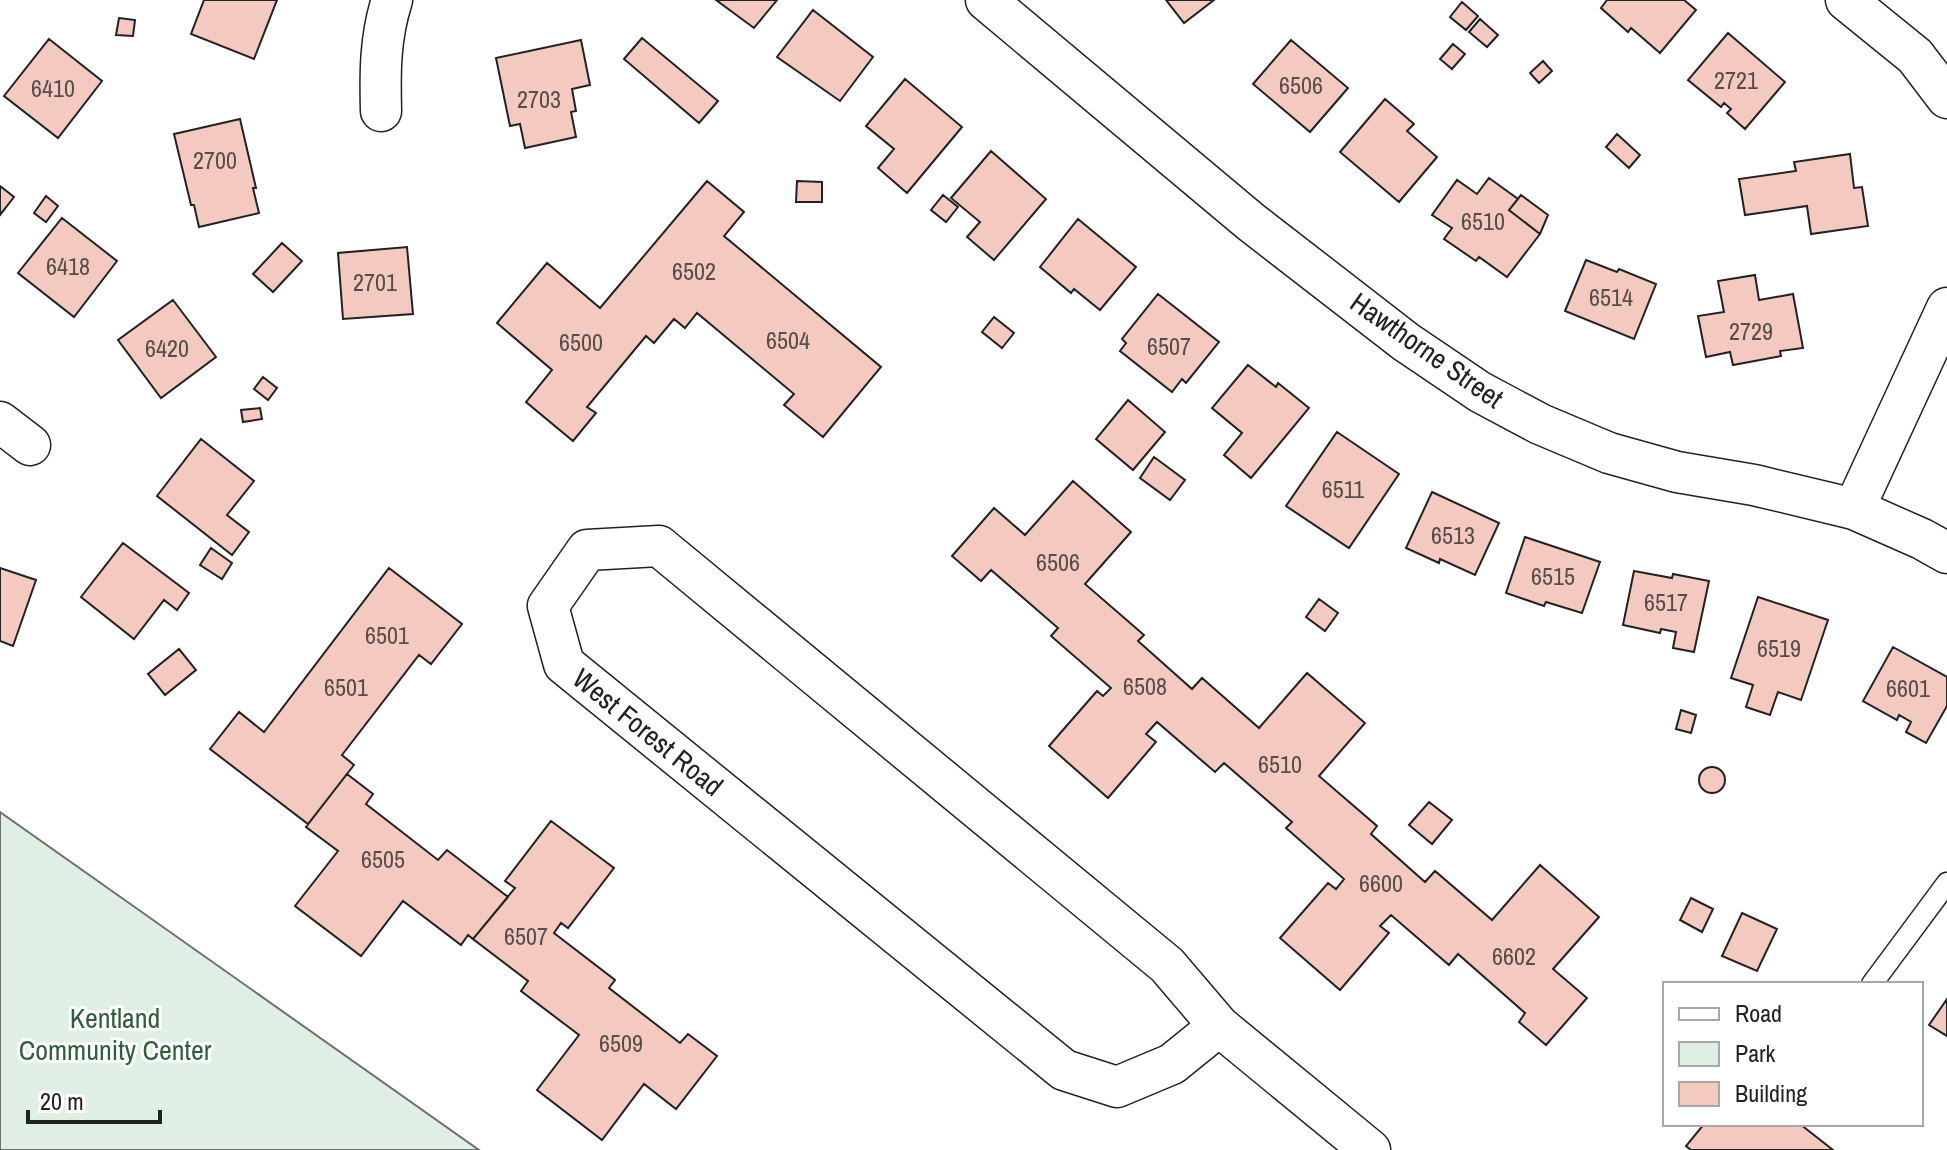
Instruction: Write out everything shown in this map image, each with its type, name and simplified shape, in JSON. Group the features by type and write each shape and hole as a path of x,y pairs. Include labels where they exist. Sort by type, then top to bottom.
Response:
{"street":[{"path":"381,111 383,27 392,0"},
{"path":"1846,0 1915,56 1947,98"},
{"name":"Hawthorne Street","path":"990,2 1251,222 1406,342 1480,392 1540,424 1609,453 1677,472 1754,485 1854,509 1947,553"},
{"path":"1854,509 1947,308"},
{"name":"West Forest Road","path":"1219,1026 1172,1064 1117,1087 1064,1070 564,664 548,606 587,550 659,546 1167,965 1219,1026 1370,1150"}],"lane":[{"path":"1873,982 1947,883"}],"green space":[{"name":"Kentland Community Center","path":"0,812 479,1150 0,1150"}],"building":[{"path":"204,0 277,0 254,59 191,34"},
{"path":"716,0 777,0 754,28"},
{"path":"1166,0 1214,0 1184,23"},
{"path":"1607,0 1684,0 1696,10 1660,53 1631,28 1628,32 1601,8"},
{"path":"1462,2 1478,16 1466,30 1450,17"},
{"path":"813,10 873,57 840,101 777,57"},
{"path":"119,18 135,20 133,36 116,35"},
{"path":"1480,19 1498,35 1487,47 1469,32"},
{"path":"1728,33 1785,82 1745,129 1727,113 1731,109 1724,103 1721,107 1688,80"},
{"path":"642,38 718,101 699,123 624,59"},
{"path":"49,39 102,81 58,138 4,96"},
{"path":"581,40 590,85 572,89 576,111 571,112 576,137 525,148 520,124 510,126 496,58"},
{"path":"1291,40 1348,88 1310,132 1253,84"},
{"path":"1453,44 1465,54 1452,69 1440,59"},
{"path":"1543,61 1552,71 1539,83 1530,73"},
{"path":"905,79 962,127 907,193 878,168 894,149 866,126"},
{"path":"1385,99 1414,124 1407,131 1437,157 1399,202 1340,152"},
{"path":"240,119 259,213 199,227 174,134"},
{"path":"1617,134 1640,155 1629,168 1606,147"},
{"path":"991,151 1046,199 994,260 967,237 980,222 951,198"},
{"path":"1850,154 1854,188 1862,187 1868,226 1811,234 1807,206 1745,215 1739,179 1796,171 1794,162"},
{"path":"1489,178 1518,199 1509,210 1540,234 1507,277 1479,257 1476,261 1444,239 1452,228 1432,215 1457,180 1477,194"},
{"path":"707,181 744,212 724,236 881,367 823,437 784,405 794,394 697,313 685,328 674,319 654,343 646,336 587,407 596,413 573,441 526,402 552,370 497,323 547,263 600,308"},
{"path":"797,181 822,182 822,202 796,202"},
{"path":"0,186 14,197 0,215"},
{"path":"943,195 958,207 946,222 931,210"},
{"path":"1521,195 1548,215 1540,234 1509,210"},
{"path":"46,196 58,206 46,222 34,213"},
{"path":"62,218 117,261 74,317 18,273"},
{"path":"1078,219 1136,267 1100,310 1074,289 1071,293 1040,267"},
{"path":"282,243 302,261 273,292 253,274"},
{"path":"407,247 413,314 343,319 338,253"},
{"path":"1586,260 1656,284 1634,339 1565,311"},
{"path":"1755,275 1759,300 1793,294 1803,348 1780,351 1781,356 1733,365 1730,352 1706,357 1698,316 1724,312 1718,281"},
{"path":"1158,294 1219,342 1186,383 1182,379 1172,392 1120,351 1126,343 1122,339"},
{"path":"173,300 216,357 161,398 118,340"},
{"path":"994,317 1014,333 1002,348 982,332"},
{"path":"1248,365 1276,387 1278,383 1309,408 1251,478 1224,455 1242,433 1212,408"},
{"path":"263,377 277,388 268,400 254,389"},
{"path":"1128,400 1165,432 1133,470 1096,439"},
{"path":"260,408 262,419 243,422 241,410"},
{"path":"1337,432 1399,474 1349,548 1286,506"},
{"path":"201,439 254,481 227,515 249,532 232,555 157,496"},
{"path":"1154,457 1185,480 1170,500 1140,478"},
{"path":"1073,481 1131,532 1085,584 1144,635 1138,641 1192,689 1202,678 1259,728 1307,673 1365,723 1319,776 1377,826 1371,834 1425,882 1435,871 1492,920 1540,865 1599,917 1553,969 1587,998 1546,1045 1519,1022 1525,1013 1458,954 1449,965 1391,915 1380,926 1389,933 1340,990 1280,938 1328,883 1336,889 1344,879 1286,828 1292,822 1224,763 1215,772 1157,722 1146,734 1156,742 1108,798 1049,746 1097,691 1103,696 1111,688 1051,636 1058,628 991,570 981,581 952,556 994,508 1025,535"},
{"path":"1432,492 1499,523 1475,575 1406,548"},
{"path":"1525,537 1600,562 1582,613 1546,602 1544,606 1506,593"},
{"path":"123,543 189,593 177,610 164,600 134,639 81,597"},
{"path":"211,548 232,563 222,579 200,565"},
{"path":"0,568 36,580 13,646 0,641"},
{"path":"389,568 462,624 431,664 419,655 342,755 354,765 308,824 210,749 239,712 264,732"},
{"path":"1634,571 1709,581 1694,652 1673,648 1676,632 1661,629 1660,633 1623,625"},
{"path":"1758,597 1828,620 1801,700 1778,692 1770,715 1746,707 1753,685 1731,678"},
{"path":"1319,599 1338,613 1325,631 1306,617"},
{"path":"1893,647 1947,677 1947,706 1926,743 1906,732 1911,722 1899,715 1897,720 1863,701"},
{"path":"179,649 196,670 165,695 148,674"},
{"path":"1681,710 1696,715 1691,733 1676,729"},
{"path":"1712,767 1721,771 1725,780 1721,789 1712,793 1703,789 1699,780 1703,771"},
{"path":"347,774 373,794 366,804 438,860 447,850 508,897 473,939 468,935 461,945 403,901 361,956 295,906 338,851 306,827"},
{"path":"1429,802 1452,820 1432,844 1409,825"},
{"path":"551,821 614,868 568,928 561,923 554,933 615,980 609,988 680,1043 688,1034 717,1056 676,1109 644,1084 602,1140 537,1090 579,1035 521,991 528,981 473,939 515,888 505,881"},
{"path":"1691,898 1713,909 1702,932 1680,920"},
{"path":"1742,913 1777,929 1757,971 1722,956"},
{"path":"1947,999 1947,1036 1929,1025"},
{"path":"1702,1126 1803,1126 1833,1150 1691,1150 1686,1146"}]}
